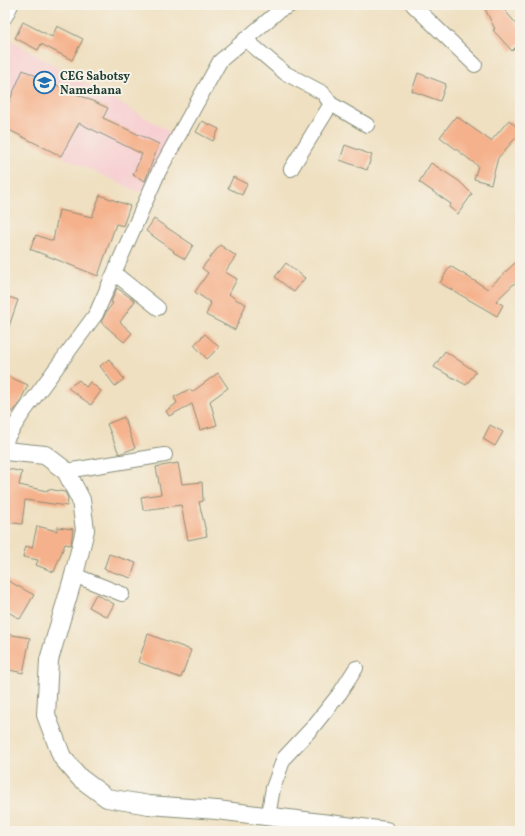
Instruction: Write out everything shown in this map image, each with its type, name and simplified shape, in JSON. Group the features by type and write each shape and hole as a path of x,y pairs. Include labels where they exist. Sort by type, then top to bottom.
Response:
{"main road":[{"path":"5,451 45,455 66,471 81,500 86,530 49,660 46,715 62,757 80,778 108,798 149,805 217,810 386,831"}],"street":[{"path":"5,17 11,5"},
{"path":"5,451 7,438 23,413 96,314 159,171 220,61 280,10 291,5"},
{"path":"413,5 475,65"},
{"path":"246,39 285,73 323,93 331,104 367,125"},
{"path":"291,169 331,104"},
{"path":"114,273 158,308"},
{"path":"66,471 165,455"},
{"path":"74,575 122,594"},
{"path":"268,816 272,788 284,758 312,728 340,693 356,668"}],"shaded area":[{"name":"CEG Sabotsy Namehana","path":"5,37 172,133 148,196 61,156 5,128"}],"building":[{"path":"483,5 500,5 520,28 520,43 512,51 493,30 495,29"},
{"path":"23,22 52,37 57,26 83,39 72,60 41,44 38,50 15,38"},
{"path":"23,70 108,108 103,118 159,144 145,181 133,175 142,154 79,123 61,156 5,128 5,111"},
{"path":"418,73 446,84 440,101 412,91"},
{"path":"456,116 491,141 509,120 520,130 520,133 498,158 491,184 474,179 478,166 440,137"},
{"path":"202,121 219,129 213,141 196,132"},
{"path":"345,145 372,155 367,170 340,160"},
{"path":"431,163 459,181 472,194 458,214 449,207 451,204 419,182"},
{"path":"233,177 247,184 242,195 228,188"},
{"path":"100,195 130,206 123,226 116,224 98,276 30,249 36,235 53,241 59,210 92,217"},
{"path":"154,219 193,245 185,259 173,252 174,251 146,231"},
{"path":"220,245 236,256 225,272 237,279 229,294 246,304 235,330 206,315 211,303 195,292 208,273 202,268"},
{"path":"520,258 520,278 496,301 503,305 497,316 440,283 450,266 488,289"},
{"path":"286,263 305,278 294,292 275,277"},
{"path":"117,288 135,301 120,322 132,333 124,342 101,322 113,303 111,302"},
{"path":"5,296 18,300 7,332 5,332"},
{"path":"205,334 219,347 207,359 194,345"},
{"path":"445,351 476,372 466,385 434,367"},
{"path":"109,359 124,379 115,386 100,366"},
{"path":"218,373 228,388 210,401 217,425 200,430 192,404 169,416 166,411 177,403 174,397 190,389 192,392"},
{"path":"5,375 28,385 19,404 13,412 5,408"},
{"path":"79,380 86,387 90,382 101,391 91,405 68,388"},
{"path":"124,417 135,448 119,454 107,424"},
{"path":"490,425 503,432 495,446 483,439"},
{"path":"178,463 182,484 202,482 203,501 199,502 207,536 188,540 181,505 143,510 141,497 161,494 156,467"},
{"path":"5,468 22,472 19,485 47,491 48,489 65,492 68,498 67,506 25,500 22,524 5,522"},
{"path":"37,526 57,531 57,527 73,529 71,545 65,544 54,572 36,565 38,560 23,557 26,546 32,548"},
{"path":"109,554 136,563 131,578 104,569"},
{"path":"5,579 34,595 20,619 5,610"},
{"path":"96,594 114,604 107,617 89,607"},
{"path":"7,634 30,638 23,673 5,669 5,643"},
{"path":"148,634 191,650 181,678 138,662"}],"place":[{"name":"CEG Sabotsy Namehana","path":"45,83"}]}
